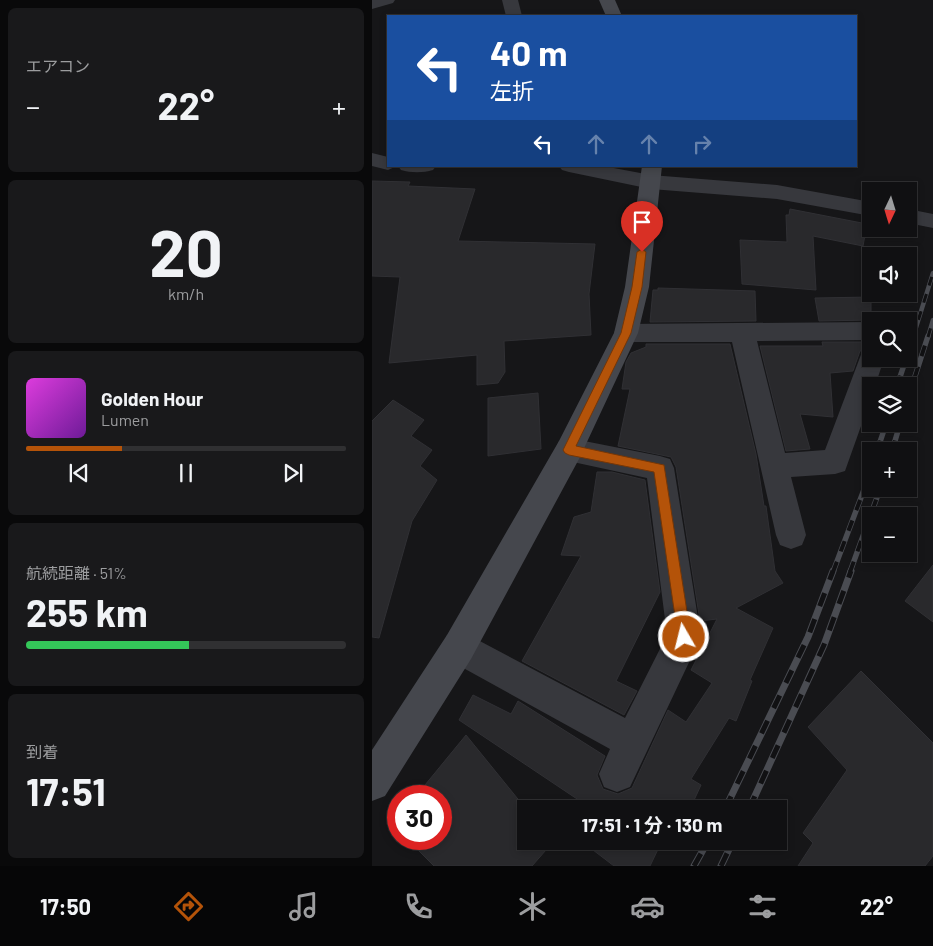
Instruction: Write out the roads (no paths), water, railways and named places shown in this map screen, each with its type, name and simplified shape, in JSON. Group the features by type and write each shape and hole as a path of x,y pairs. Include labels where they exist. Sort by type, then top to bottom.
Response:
{"street":[{"path":"372,4 387,0"},
{"path":"510,0 514,15"},
{"path":"607,0 614,15"},
{"path":"372,159 387,164"},
{"path":"579,167 651,174 777,192 862,207"},
{"path":"372,783 459,646 569,450 626,333 637,287 651,174"},
{"path":"917,218 932,221"},
{"path":"626,333 862,331"},
{"path":"742,332 791,536"},
{"path":"774,466 835,462 868,367"},
{"path":"569,450 660,468 684,637 617,774"},
{"path":"459,646 633,742"}],"railway":[{"path":"917,324 933,273"},
{"path":"928,337 933,320"},
{"path":"915,377 928,336"},
{"path":"900,377 903,367"},
{"path":"880,442 883,432"},
{"path":"895,442 898,432"},
{"path":"833,572 862,495"},
{"path":"850,572 877,497"},
{"path":"729,800 808,637 833,571"},
{"path":"753,800 824,645 851,571"},
{"path":"694,866 703,850"},
{"path":"721,866 729,850"}]}
